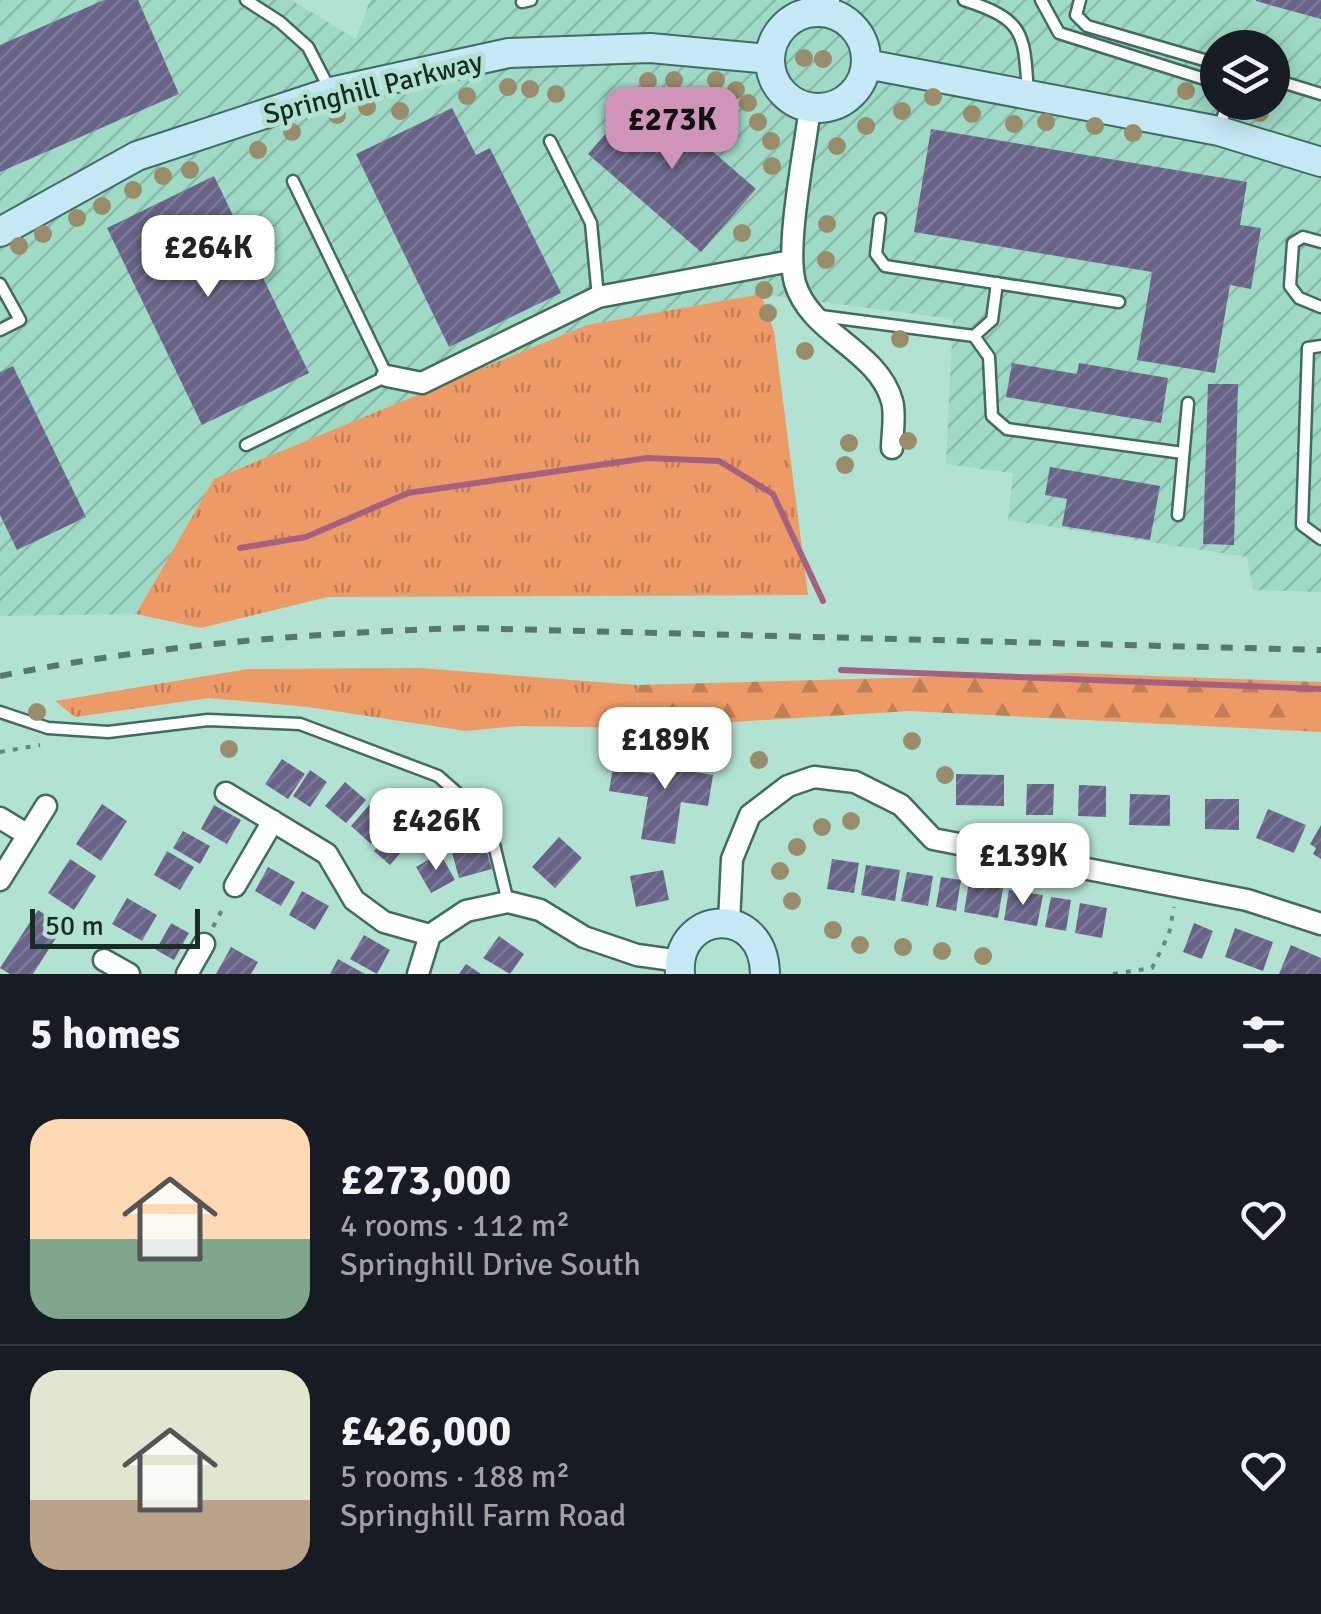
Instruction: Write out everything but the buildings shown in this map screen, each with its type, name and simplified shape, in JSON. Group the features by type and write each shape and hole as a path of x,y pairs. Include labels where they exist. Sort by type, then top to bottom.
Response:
{"street":[{"path":"828,7 860,37 866,64 854,93 826,108 810,107 786,96 777,85 770,59 782,28 795,18 828,7"},
{"name":"Springhill Parkway","path":"0,232 137,156 331,92 509,53 650,48 770,59"},
{"path":"866,64 1219,131 1321,162"},
{"path":"810,107 791,260 796,288 815,315 873,367 892,402 892,448"},
{"path":"387,376 422,383 598,297 791,260"},
{"path":"729,923 732,859 750,815 788,786 814,777 854,782 901,805 932,839 1247,900 1321,924"},
{"path":"226,793 327,854 354,900 384,922 430,934"},
{"path":"0,880 46,806"},
{"path":"0,818 28,835"},
{"path":"235,886 273,820"},
{"path":"418,974 430,934 466,911 508,902 540,910 584,937 680,968 683,948 693,934 710,924 729,923 742,927 758,941 765,956 765,974"},
{"path":"187,974 204,944"},
{"path":"104,960 129,974"}],"lane":[{"path":"246,0 280,22 308,47 331,92"},
{"path":"1041,0 1059,33 1200,78"},
{"path":"1080,0 1076,14 1087,26 1200,59"},
{"path":"970,1 994,10 1019,32 1025,42 1028,95"},
{"path":"1290,85 1321,94"},
{"path":"1219,131 1222,120"},
{"path":"550,141 591,223 598,297"},
{"path":"246,444 387,376 292,181"},
{"path":"880,219 876,254 885,266 1120,302"},
{"path":"1321,242 1304,237 1293,243 1290,286 1300,298 1321,307"},
{"path":"974,336 992,320 998,283"},
{"path":"0,284 20,320 0,330"},
{"path":"815,315 974,336 990,357 992,416 1007,429 1183,453"},
{"path":"1321,346 1308,348 1302,525 1321,539"},
{"path":"1178,515 1188,403"},
{"path":"0,712 48,728 108,732 208,720 300,724 438,776 488,820 508,902"}],"path":[{"path":"204,944 235,886"},
{"path":"1113,974 1152,968 1169,934 1176,887"}],"shaded area":[{"path":"0,0 291,0 356,39 370,0 1321,0 1321,592 1253,590 1247,557 1008,520 1013,473 946,464 953,319 761,294 587,325 215,479 136,614 0,616"}],"green space":[{"path":"761,294 774,331 808,595 328,597 201,628 136,614 214,479 587,325"},
{"path":"420,668 637,685 638,728 518,726 466,731 308,707 209,698 75,717 55,701 248,669"},
{"path":"1075,673 1321,682 1321,732 909,711 638,728 637,685"}],"waterway":[{"path":"240,548 306,537 408,493 647,458 719,461 773,494 823,601"},
{"path":"841,670 1321,689"}],"railway":[{"path":"0,676 232,642 465,628 1321,650"}]}
